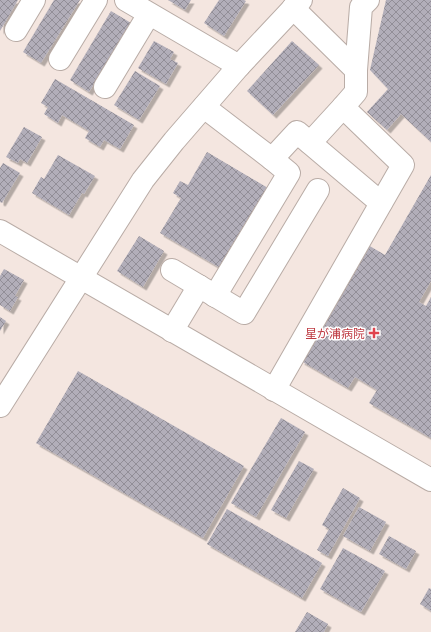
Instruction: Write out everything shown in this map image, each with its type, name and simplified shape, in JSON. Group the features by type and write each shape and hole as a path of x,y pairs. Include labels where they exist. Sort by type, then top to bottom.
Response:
{"street":[{"path":"16,30 34,0"},
{"path":"60,58 96,0"},
{"path":"126,0 239,66"},
{"path":"310,143 356,92 356,70 361,7 368,0"},
{"path":"1,401 143,180 174,141 239,66 297,4 356,70"},
{"path":"105,87 149,14"},
{"path":"274,390 403,165 343,106"},
{"path":"172,331 207,291 289,173 204,107"},
{"path":"272,159 297,132 381,203"},
{"path":"172,270 244,313 318,190"},
{"path":"0,231 431,480"}],"building":[{"path":"0,0 18,0 0,31"},
{"path":"54,0 80,0 41,63 23,52"},
{"path":"168,0 191,0 185,10"},
{"path":"219,0 246,1 224,36 204,23"},
{"path":"386,0 431,0 431,142 401,114 387,130 367,112 388,89 370,70"},
{"path":"111,11 131,23 89,92 70,80"},
{"path":"154,41 174,52 170,59 178,63 166,84 138,68"},
{"path":"292,41 319,65 273,115 247,91"},
{"path":"135,71 160,86 139,120 114,105"},
{"path":"55,79 134,125 120,149 104,140 100,147 85,138 89,131 62,115 58,123 44,114 48,107 41,103"},
{"path":"24,127 42,137 27,163 20,159 18,163 6,157"},
{"path":"207,152 268,188 222,269 160,233 181,198 173,193 180,181 188,185"},
{"path":"58,155 95,176 84,194 82,193 69,215 32,193 41,177 44,179"},
{"path":"3,163 20,173 2,203 0,202 0,168"},
{"name":"星が浦病院","path":"431,175 431,281 419,302 426,306 431,297 431,438 369,403 377,390 355,377 348,388 301,361 368,245 385,255"},
{"path":"139,236 164,251 143,287 117,271"},
{"path":"4,269 24,280 15,296 18,297 10,311 0,305 0,276"},
{"path":"0,317 6,321 0,331"},
{"path":"78,371 244,466 203,538 36,443"},
{"path":"281,418 305,432 256,517 231,503"},
{"path":"299,461 314,469 286,518 271,510"},
{"path":"343,488 360,498 328,556 317,550 329,529 322,525"},
{"path":"359,507 386,522 370,551 343,536"},
{"path":"227,509 322,563 302,598 207,544"},
{"path":"389,536 416,551 406,569 379,554"},
{"path":"343,548 385,571 361,612 320,589"},
{"path":"429,588 431,589 431,611 420,604"},
{"path":"307,612 328,624 324,632 295,632"}],"place":[{"name":"星が浦病院","path":"374,333"}]}
